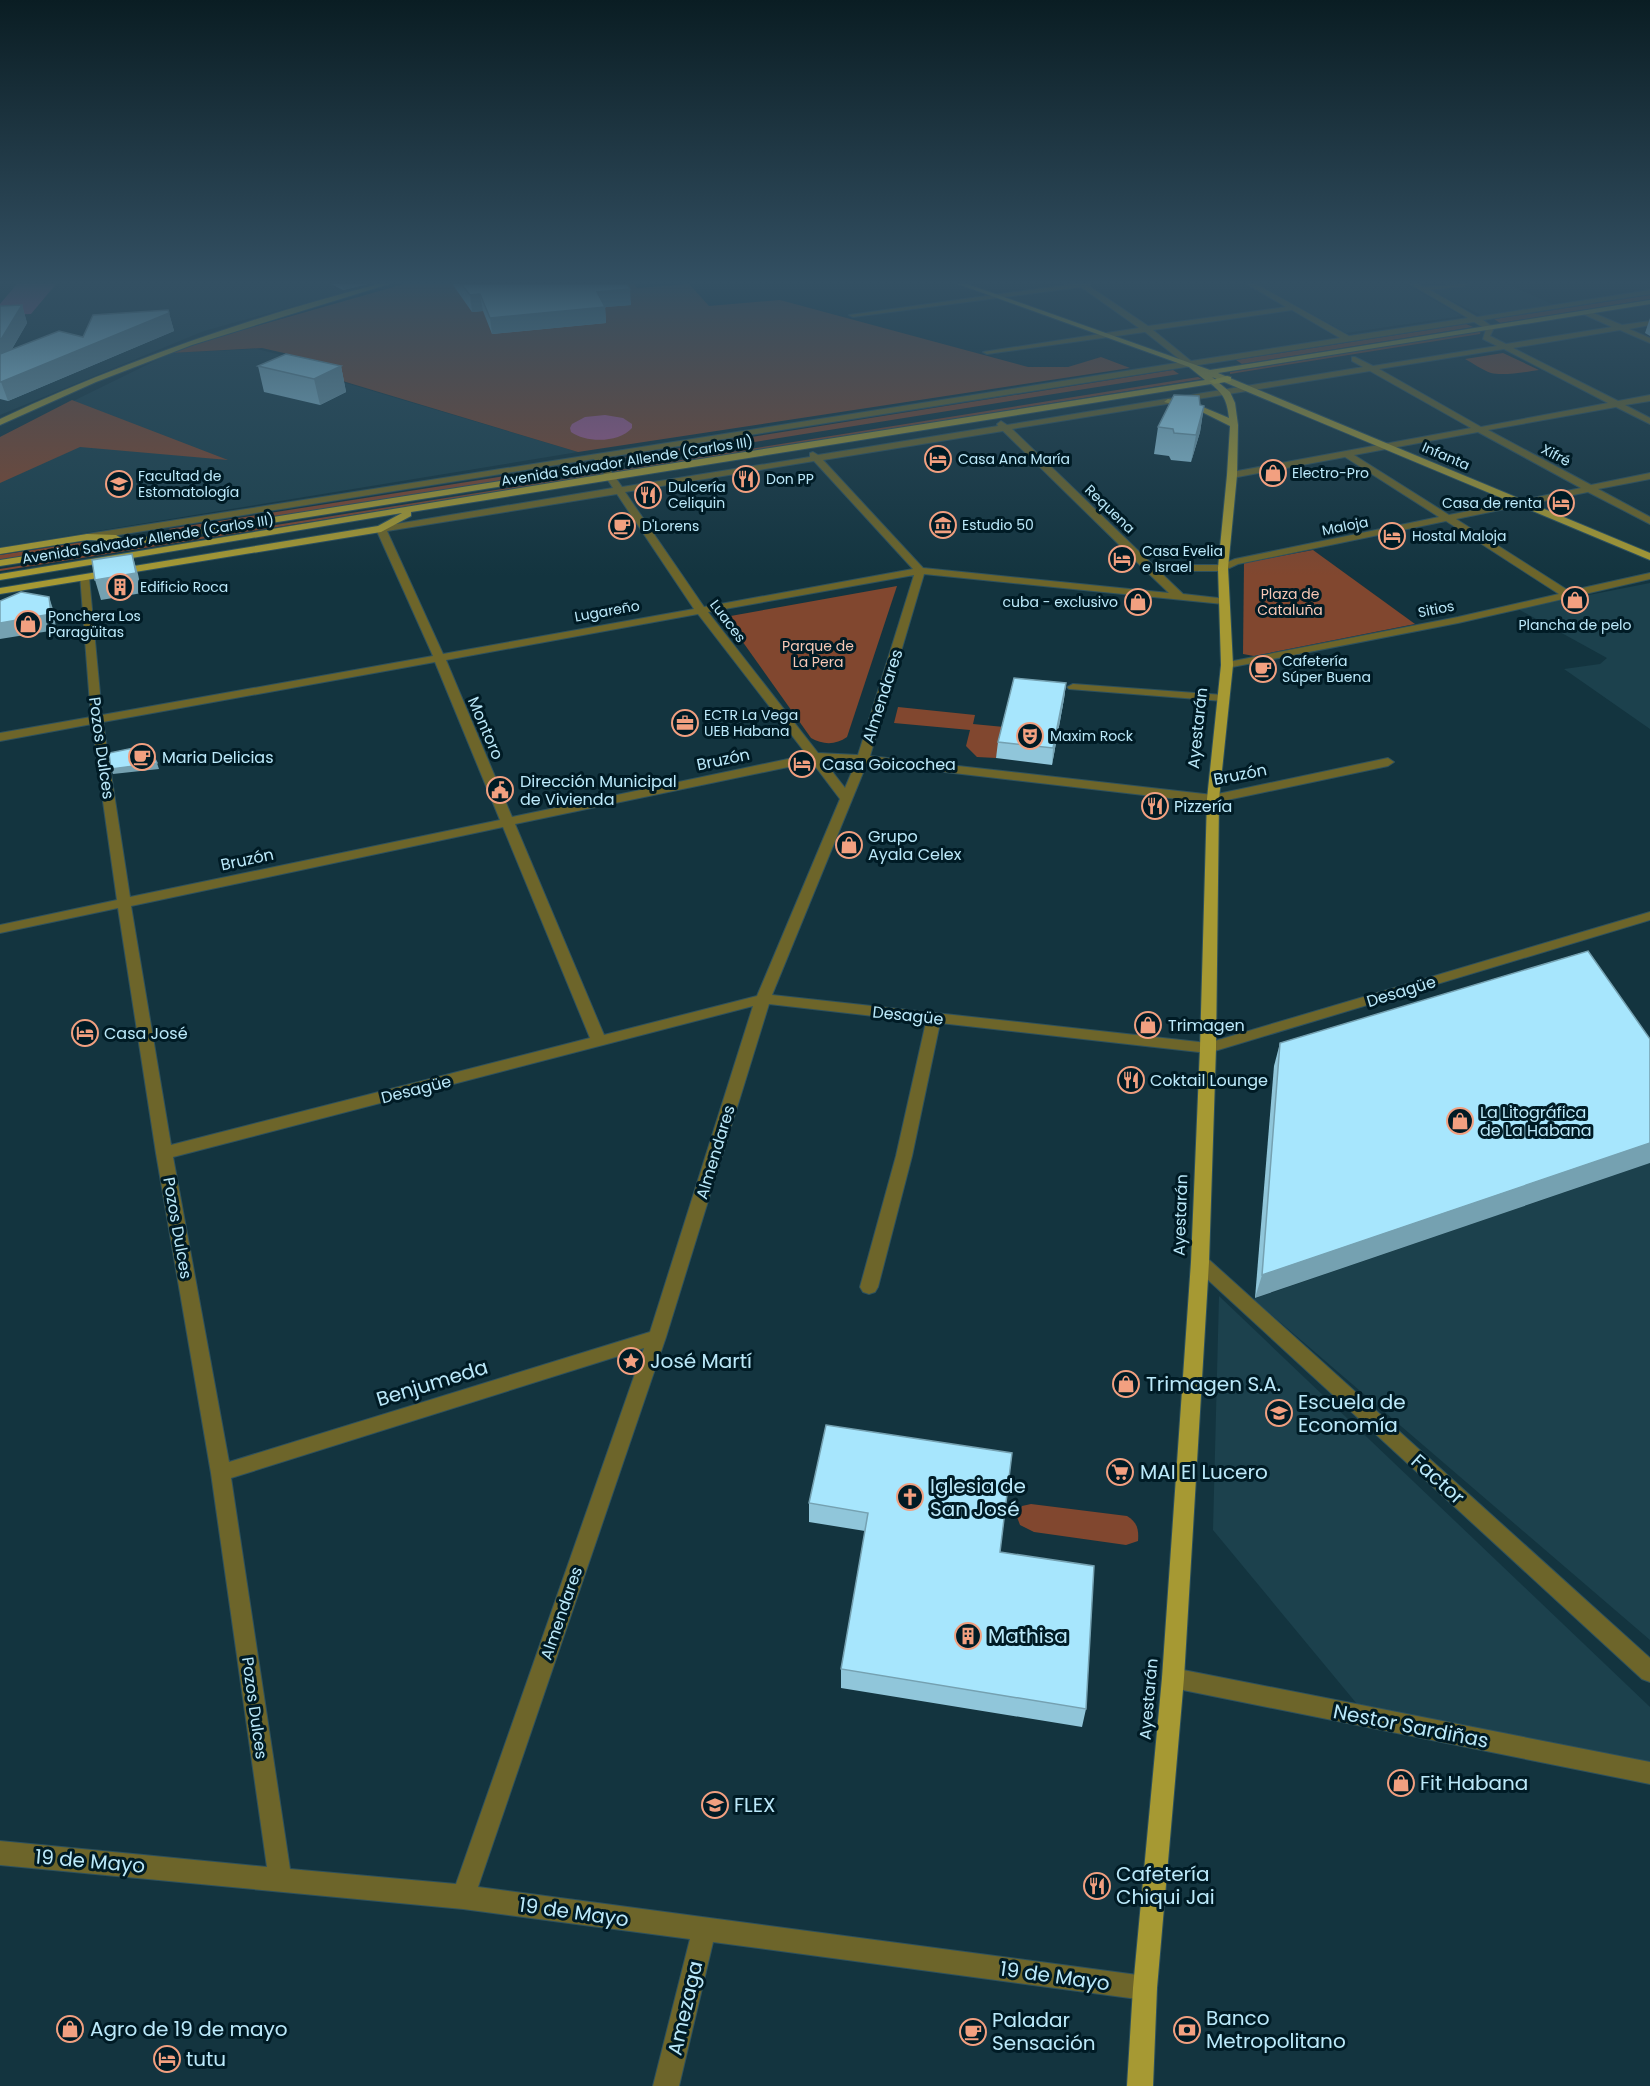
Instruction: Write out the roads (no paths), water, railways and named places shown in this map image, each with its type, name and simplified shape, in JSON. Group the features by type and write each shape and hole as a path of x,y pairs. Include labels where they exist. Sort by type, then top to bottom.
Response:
{"main road":[{"path":"0,422 93,381"},
{"name":"Avenida Salvador Allende (Carlos III)","path":"0,563 605,467 1174,381"},
{"name":"Avenida Salvador Allende (Carlos III)","path":"0,577 611,476 992,416 1180,381"},
{"path":"1215,381 1226,392"},
{"path":"1226,392 1227,381"},
{"name":"Infanta","path":"1237,381 1250,389 1650,557"},
{"name":"Ayestarán","path":"1140,2086 1145,1988 1173,1678 1200,1262 1208,1048 1213,799 1227,665 1223,567 1232,475 1234,425 1231,403 1226,392"},
{"path":"1168,402 1189,404 1210,410 1234,425"},
{"path":"0,591 381,529 420,508"},
{"path":"0,551 87,537 169,537"}],"street":[{"name":"Avenida Salvador Allende (Carlos III)","path":"87,537 1078,381"},
{"name":"Avenida Salvador Allende (Carlos III)","path":"381,529 1295,381"},
{"name":"Xifré","path":"1396,381 1479,429 1650,521"},
{"path":"1571,381 1650,421"},
{"path":"1232,475 1650,398"},
{"name":"Requena","path":"992,416 1181,598"},
{"path":"806,445 920,571"},
{"path":"1348,455 1568,595"},
{"name":"Luaces","path":"596,456 700,609 817,757 846,798"},
{"name":"Maloja","path":"1149,568 1223,567 1234,562 1650,476"},
{"name":"Montoro","path":"381,529 439,657 599,1042"},
{"name":"Lugareño","path":"0,737 920,571 1223,601"},
{"name":"Almendares","path":"463,1897 657,1337 763,999 862,759 920,571"},
{"name":"Pozos Dulces","path":"84,576 97,720 124,903 164,1153 221,1473 280,1879"},
{"name":"Sitios","path":"1227,665 1458,620 1650,576"},
{"path":"1073,687 1223,698"},
{"name":"Bruzón","path":"0,929 817,757 862,759 1213,799 1389,762"},
{"name":"Desagüe","path":"164,1153 763,999 1208,1048 1650,916"},
{"path":"869,1287 904,1156 934,1018"},
{"name":"Factor","path":"1200,1262 1650,1672"},
{"name":"Benjumeda","path":"221,1473 657,1337"},
{"name":"Nestor Sardiñas","path":"1173,1678 1650,1773"},
{"name":"19 de Mayo","path":"0,1853 463,1897 1145,1988"},
{"name":"Amezaga","path":"666,2086 704,1930"}],"place":[{"name":"Casa Ana María","path":"938,459"},
{"name":"Electro-Pro","path":"1273,473"},
{"name":"Don PP","path":"746,479"},
{"name":"Facultad de Estomatología","path":"119,484"},
{"name":"Dulcería Celiquin","path":"648,495"},
{"name":"Casa de renta","path":"1561,503"},
{"name":"Estudio 50","path":"943,525"},
{"name":"D'Lorens","path":"622,526"},
{"name":"Hostal Maloja","path":"1392,536"},
{"name":"Casa Evelia e Israel","path":"1122,559"},
{"name":"Edificio Roca","path":"120,587"},
{"name":"Plancha de pelo","path":"1575,600"},
{"name":"cuba - exclusivo","path":"1138,602"},
{"name":"Ponchera Los Paragüitas","path":"28,624"},
{"name":"Cafetería Súper Buena","path":"1263,669"},
{"name":"ECTR La Vega UEB Habana","path":"685,723"},
{"name":"Maxim Rock","path":"1030,736"},
{"name":"Maria Delicias","path":"142,757"},
{"name":"Casa Goicochea","path":"802,764"},
{"name":"Dirección Municipal de Vivienda","path":"500,790"},
{"name":"Pizzería","path":"1155,806"},
{"name":"Grupo Ayala Celex","path":"849,845"},
{"name":"Trimagen","path":"1148,1025"},
{"name":"Casa José","path":"85,1033"},
{"name":"Coktail Lounge","path":"1131,1080"},
{"name":"La Litográfica de La Habana","path":"1460,1121"},
{"name":"José Martí","path":"631,1361"},
{"name":"Trimagen S.A.","path":"1126,1384"},
{"name":"Escuela de Economía","path":"1279,1413"},
{"name":"MAI El Lucero","path":"1120,1472"},
{"name":"Iglesia de San José","path":"910,1497"},
{"name":"Mathisa","path":"968,1636"},
{"name":"Fit Habana","path":"1401,1783"},
{"name":"FLEX","path":"715,1805"},
{"name":"Cafetería Chiqui Jai","path":"1097,1886"},
{"name":"Agro de 19 de mayo","path":"70,2029"},
{"name":"Banco Metropolitano","path":"1187,2030"},
{"name":"Paladar Sensación","path":"973,2032"},
{"name":"tutu","path":"167,2059"}],"park label":[{"name":"Plaza de Cataluña","path":"1290,602"},
{"name":"Parque de La Pera","path":"818,654"}]}
